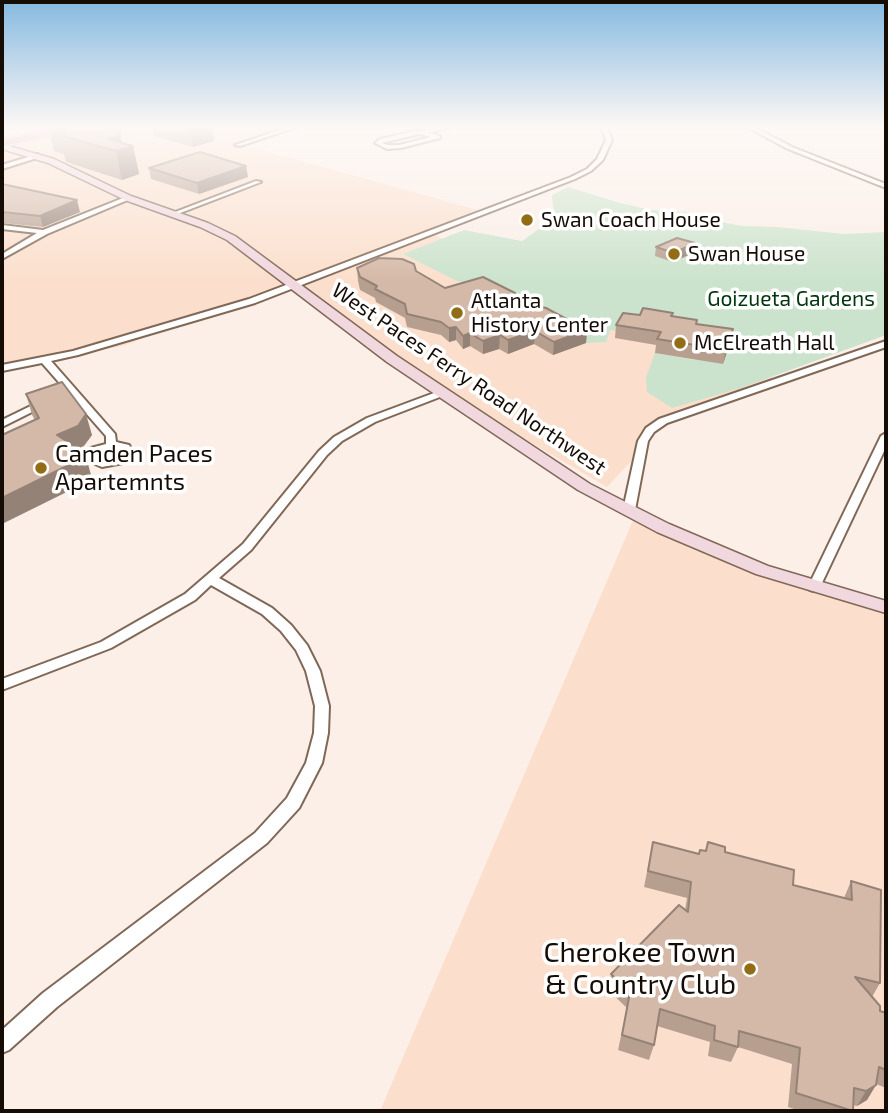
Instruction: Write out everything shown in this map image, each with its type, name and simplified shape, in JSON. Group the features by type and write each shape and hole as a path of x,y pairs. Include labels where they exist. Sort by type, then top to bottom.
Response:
{"main road":[{"name":"West Paces Ferry Road Northwest","path":"84,178 232,238 350,329 561,474 694,542 762,570 886,607"}],"street":[{"path":"2,368 45,360 136,336 295,286 571,178"},
{"path":"866,178 886,186"},
{"path":"173,214 258,182"},
{"path":"2,257 44,232 128,198"},
{"path":"2,227 44,232"},
{"path":"629,510 642,441 663,421 886,344"},
{"path":"45,360 111,436 111,445"},
{"path":"2,424 70,390"},
{"path":"2,685 58,665 127,635 172,609 212,580 247,547 323,453 338,439 371,420 442,393"},
{"path":"814,587 886,436"},
{"path":"2,1043 50,1000 261,838 293,803 314,763 321,733 321,706 313,671 302,648 286,628 267,611 212,580"}],"shaded area":[{"path":"2,178 362,178 485,212 434,235 786,384 679,412 641,439 640,452 607,487 451,396 290,284 125,345 2,372"},
{"path":"634,518 804,577 886,601 886,1111 380,1111"}],"green space":[{"name":"Goizueta Gardens","path":"568,187 651,210 689,212 742,226 844,234 886,232 886,335 741,388 672,408 647,392 646,377 655,353 695,360 696,357 723,364 727,352 736,353 739,344 610,330 606,342 586,343 477,286 457,281 403,254 464,230 522,241 554,218 552,195"}],"building":[{"path":"181,178 212,178 197,183"},
{"path":"2,184 77,200 40,216 2,212"},
{"path":"677,238 695,243 674,253 656,247"},
{"name":"Atlanta History Center","path":"379,258 402,259 414,264 416,271 445,288 483,277 515,293 520,302 546,308 587,330 554,342 535,331 508,340 500,335 483,341 470,333 463,336 456,327 449,328 441,322 407,314 405,304 375,289 377,286 360,277 357,268"},
{"path":"643,308 697,320 696,324 733,329 726,350 657,339 661,332 616,325 623,313 640,315"},
{"path":"62,382 86,414 78,426 57,435 85,453 75,458 79,460 2,498 2,435 39,418 26,394"},
{"name":"Cherokee Town & Country Club","path":"653,842 699,854 700,850 706,851 708,842 725,847 725,852 794,870 793,885 852,900 851,881 881,890 880,983 855,977 880,1006 880,1011 886,1013 886,1070 879,1067 876,1085 866,1091 854,1088 853,1111 796,1093 800,1048 739,1031 738,1047 714,1040 715,1026 660,1009 654,1045 622,1035 630,992 611,974 679,905 688,912 691,882 648,871"}],"place":[{"name":"Swan Coach House","path":"527,220"},
{"name":"Swan House","path":"674,254"},
{"name":"Atlanta History Center","path":"457,313"},
{"name":"McElreath Hall","path":"680,343"},
{"name":"Camden Paces Apartemnts","path":"41,468"},
{"name":"Cherokee Town & Country Club","path":"750,969"}]}
